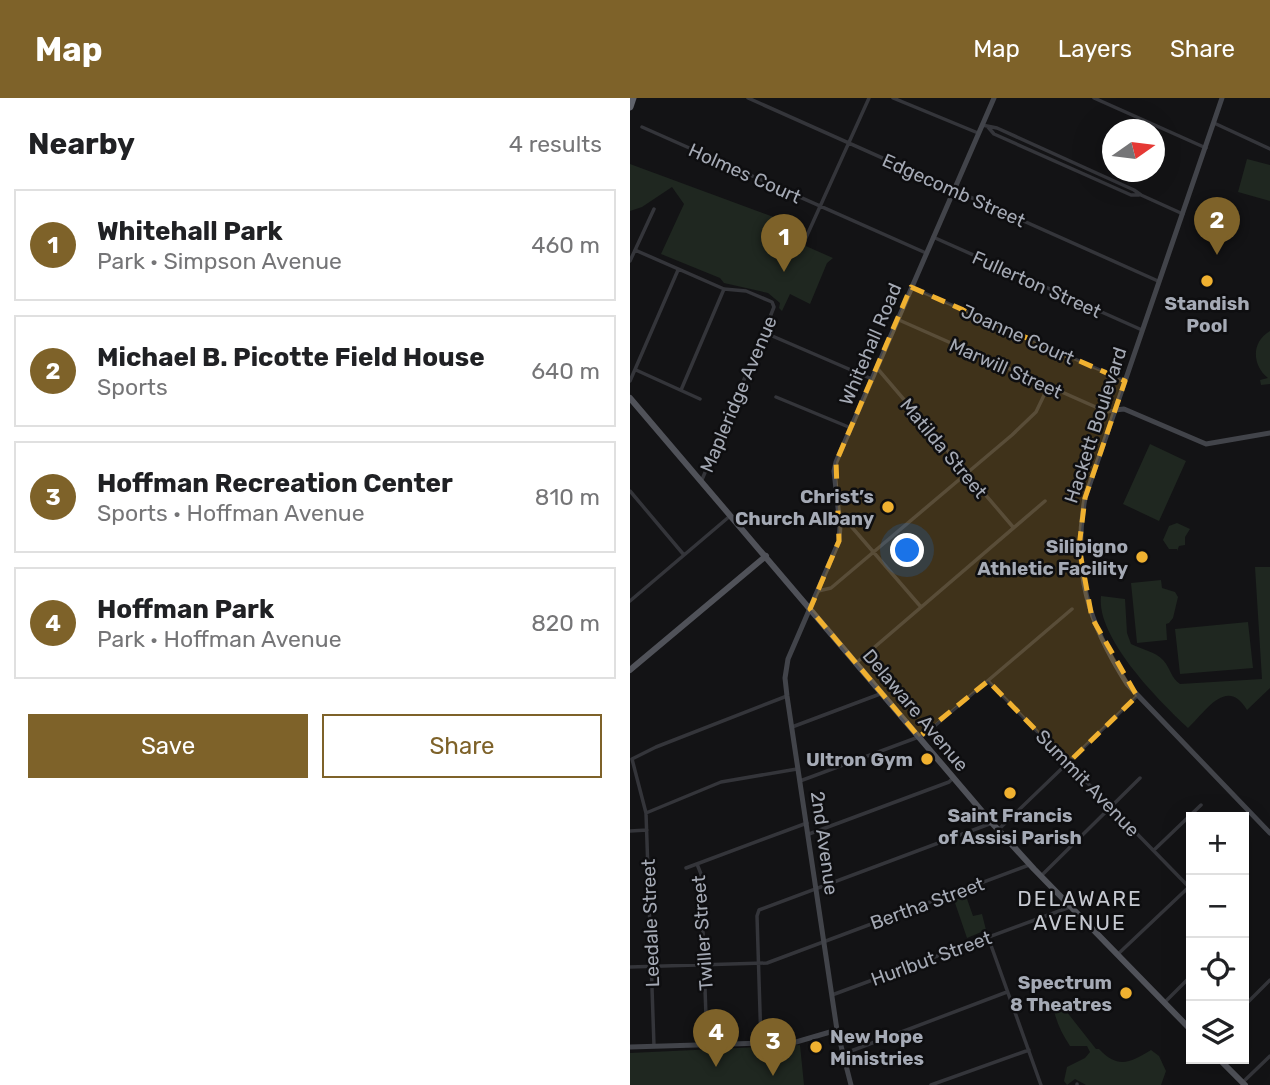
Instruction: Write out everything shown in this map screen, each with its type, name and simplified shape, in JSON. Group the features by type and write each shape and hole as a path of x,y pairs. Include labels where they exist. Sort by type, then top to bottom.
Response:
{"highway":[{"path":"630,107 633,98"}],"main road":[{"name":"Delaware Avenue","path":"630,398 1029,865 1186,1025"},
{"path":"630,670 766,556"},
{"path":"1224,1064 1244,1084"}],"street":[{"name":"Edgecomb Street","path":"748,98 1160,282"},
{"path":"804,242 869,98"},
{"path":"893,98 978,134"},
{"name":"Whitehall Road","path":"810,609 839,541 834,471 911,287 978,134 985,126 994,98"},
{"path":"1094,98 1206,148"},
{"name":"Hackett Boulevard","path":"1222,98 1085,498 1080,530 1080,563 1083,585 1096,628 1111,660 1137,696 1270,833"},
{"path":"1214,123 1270,149"},
{"path":"985,126 997,128 1183,214"},
{"name":"Holmes Court","path":"642,127 926,253"},
{"path":"630,261 654,209"},
{"name":"Fullerton Street","path":"933,237 1142,330"},
{"path":"635,250 724,289 681,390"},
{"path":"630,382 678,270"},
{"name":"Joanne Court","path":"911,287 1125,381"},
{"name":"Mapleridge Avenue","path":"702,482 774,307 772,302 753,292 724,289"},
{"name":"Marwill Street","path":"897,319 1107,412 1115,410"},
{"path":"770,335 872,379"},
{"name":"Matilda Street","path":"877,368 1013,527"},
{"path":"636,370 700,399"},
{"path":"818,591 831,588 1032,416 1041,405 1048,387"},
{"path":"776,397 851,429"},
{"path":"1115,410 1124,409 1206,444 1270,433"},
{"path":"630,491 684,555"},
{"path":"856,663 1045,501"},
{"path":"630,601 730,516"},
{"path":"839,516 850,525 921,607"},
{"name":"2nd Avenue","path":"810,609 788,659 785,678 837,1030 851,1085"},
{"path":"800,781 919,737 1072,609"},
{"name":"Summit Avenue","path":"988,681 1186,882"},
{"path":"792,727 882,694"},
{"path":"632,759 787,696"},
{"path":"998,830 1137,696"},
{"name":"Leedale Street","path":"632,759 646,813 654,1046"},
{"path":"646,813 721,782 798,769"},
{"path":"809,834 949,782 953,778"},
{"path":"1040,876 1140,778"},
{"path":"630,780 636,780"},
{"path":"1154,850 1201,805"},
{"path":"685,868 807,823"},
{"path":"761,1043 758,911 765,906 992,823"},
{"path":"630,831 647,830"},
{"name":"Twiller Street","path":"697,864 701,874 706,964 707,1045"},
{"name":"Bertha Street","path":"630,967 766,963 1029,865"},
{"path":"1117,955 1186,890"},
{"name":"Hurlbut Street","path":"832,995 1070,907"},
{"path":"988,937 1041,1085"},
{"path":"1249,1001 1270,980"},
{"path":"1164,1002 1186,981"},
{"path":"843,1054 1007,992"},
{"path":"630,1047 800,1041 837,1030"},
{"path":"931,1085 1029,1050"},
{"path":"1244,1084 1270,1056"}],"highlighted area":[{"path":"911,287 1125,381 1085,498 1079,547 1092,618 1137,696 1068,763 988,681 919,737 810,609 839,541 836,462"}],"shaded area":[{"path":"1247,159 1270,165 1270,201 1238,192"},
{"path":"630,164 779,219 774,232 833,258 827,263 810,304 790,294 782,311 779,308 780,303 768,293 724,283 720,278 661,254 684,204 672,187 642,207 630,211"},
{"path":"1270,331 1270,384 1261,385 1260,380 1268,378 1259,367 1257,347 1259,341"},
{"path":"1150,444 1186,461 1159,521 1123,504"},
{"path":"1177,523 1190,529 1185,537 1185,545 1179,546 1177,551 1169,549 1163,540 1169,526"},
{"path":"1255,567 1270,567 1270,688 1247,710 1239,700 1224,696 1209,706 1188,728 1146,685 1119,649 1108,631 1102,613 1101,596 1125,599 1127,633 1131,644 1160,657 1180,684 1262,679"},
{"path":"1161,580 1162,588 1175,592 1178,597 1173,618 1166,624 1167,640 1137,643 1131,583"},
{"path":"1248,622 1253,668 1180,674 1175,629"},
{"path":"966,896 973,916 982,914 986,930 967,938 954,900"},
{"path":"1052,999 1056,1003 1059,1002 1096,1049 1112,1059 1118,1062 1130,1061 1151,1050 1159,1056 1166,1071 1161,1085 1086,1085 1075,1079 1067,1085 1064,1081 1067,1067 1085,1058 1090,1052 1087,1046 1070,1046 1058,1024"},
{"path":"800,1045 804,1085 630,1085 630,1053"}],"place":[{"name":"Michael B. Picotte Field House","path":"1217,255"},
{"name":"Whitehall Park","path":"784,272"},
{"name":"Standish Pool","path":"1207,281"},
{"name":"Christ’s Church Albany","path":"888,507"},
{"name":"Silipigno Athletic Facility","path":"1142,557"},
{"name":"Ultron Gym","path":"927,759"},
{"name":"Saint Francis of Assisi Parish","path":"1010,793"},
{"name":"Spectrum 8 Theatres","path":"1126,993"},
{"name":"New Hope Ministries","path":"816,1047"},
{"name":"Hoffman Park","path":"716,1067"},
{"name":"Hoffman Recreation Center","path":"773,1076"}],"district":[{"name":"DELAWARE AVENUE","path":"1080,911"}]}
